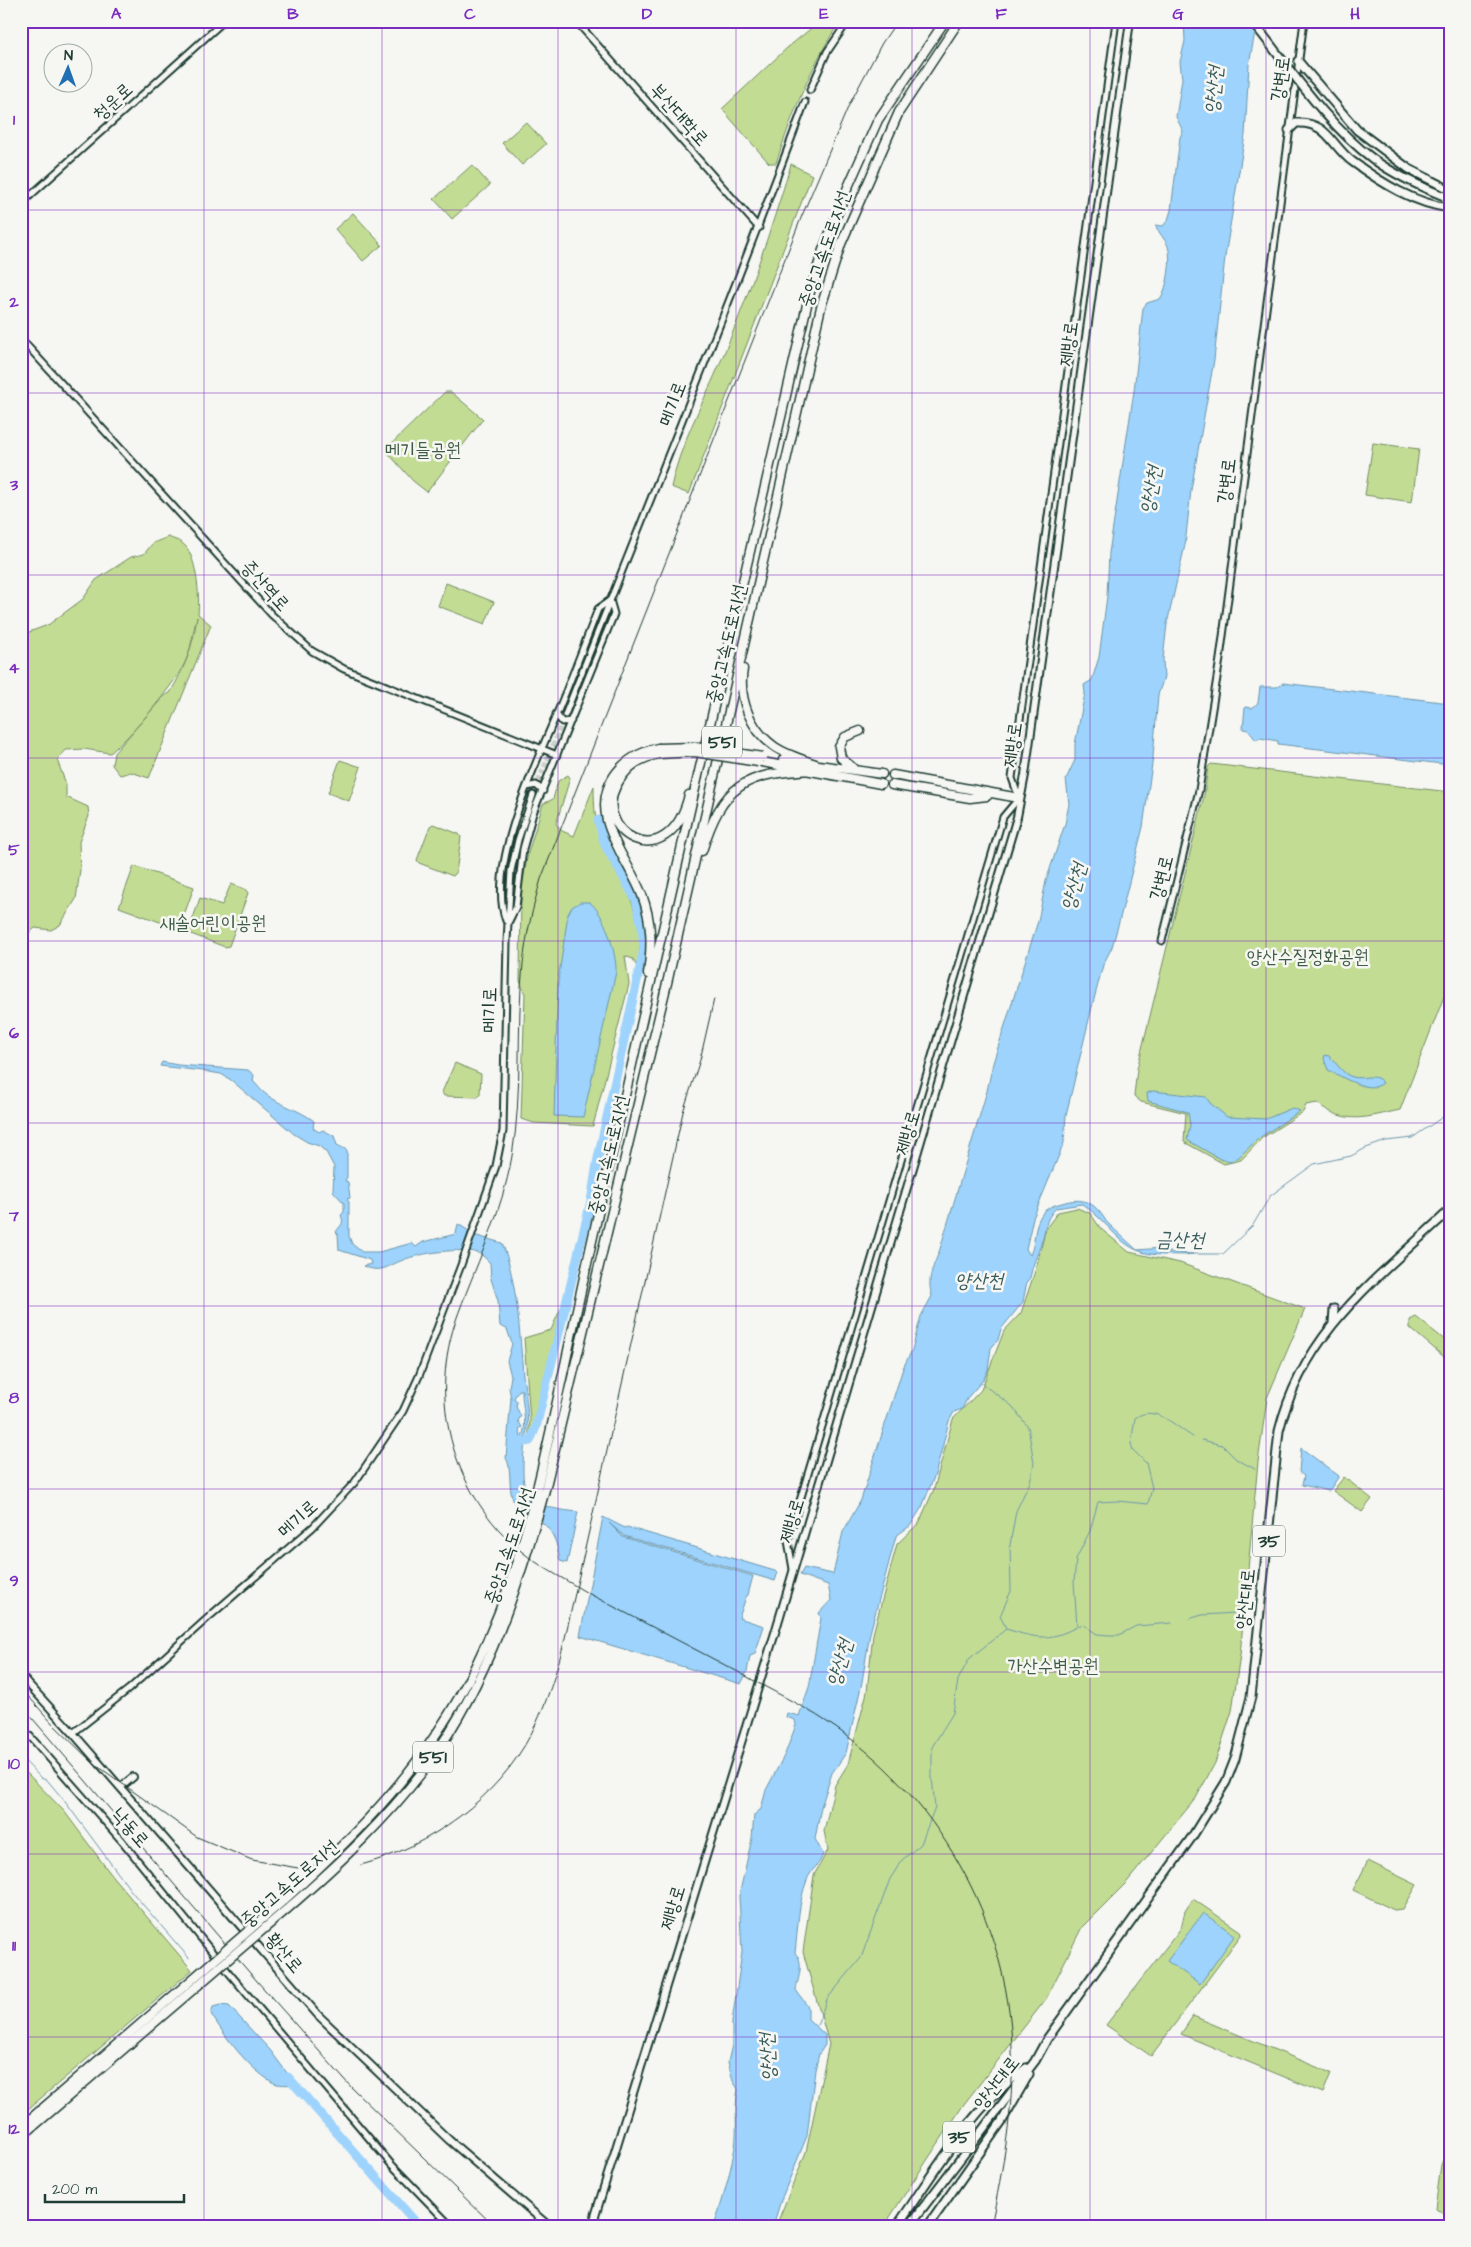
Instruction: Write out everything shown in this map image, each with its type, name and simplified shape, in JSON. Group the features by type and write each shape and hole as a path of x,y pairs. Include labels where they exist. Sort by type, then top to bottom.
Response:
{"highway":[{"name":"중앙고속도로지선","path":"21,2126 283,1901 347,1843 386,1802 418,1760 473,1670 521,1565 609,1164 810,292 823,250 848,187 878,120 945,21"},
{"name":"중앙고속도로지선","path":"21,2137 287,1909 360,1843 430,1762 470,1696 499,1634 546,1486 679,932 821,306 841,244 899,112 959,21"},
{"path":"780,487 780,500 741,678 742,696 748,714 761,734 776,748 815,768"},
{"path":"658,751 632,765 615,786 612,798 612,811 619,827 627,835 639,841 661,839 672,832 681,818 710,708 715,700"},
{"path":"857,770 841,758 839,747 845,737 860,731"},
{"path":"609,1164 609,1148 647,981 652,936 642,896 610,833 605,802 609,785 620,768 636,755 695,747 815,768 881,784"},
{"path":"679,932 685,922 710,823 724,801 740,786 760,776 815,768 857,770 882,774"},
{"path":"894,775 961,787 994,796"},
{"path":"892,786 970,798 994,796 1018,798"}],"main road":[{"name":"제방로","path":"592,2226 793,1569 1017,817 1018,798 1024,775 1130,21"},
{"path":"1252,21 1349,138 1387,168 1447,197"},
{"path":"1298,61 1357,130 1409,169 1450,190"},
{"path":"1289,130 1296,123 1310,122 1318,126 1352,161 1391,187 1430,206 1450,208"},
{"name":"양산대로","path":"910,2226 1035,2062 1048,2039 1108,1957 1205,1817 1226,1782 1235,1759 1251,1697 1279,1431 1290,1393 1306,1361 1329,1328 1357,1297 1450,1210"},
{"path":"1329,1328 1333,1322 1334,1309"},
{"name":"황산로","path":"21,1676 121,1787 318,2015 449,2140 548,2226"},
{"path":"121,1787 133,1777"},
{"name":"35","path":"897,2226 984,2105 1002,2086 1035,2062"},
{"name":"35","path":"928,2226 1002,2121 1035,2062"}],"street":[{"name":"청운로","path":"21,204 224,21"},
{"name":"부산대학로","path":"576,21 759,228"},
{"path":"810,90 827,52 848,21"},
{"path":"793,1569 788,1542 1003,816 1018,798 1012,778 1116,21"},
{"name":"강변로","path":"1162,941 1199,790 1220,659 1304,21"},
{"name":"메기로","path":"565,714 759,228 805,102"},
{"name":"증산역로","path":"21,339 272,615 300,643 344,669 557,755"},
{"path":"610,600 614,614 543,791 523,849 516,908 507,924 502,910 504,868 515,819 598,609 610,600"},
{"path":"556,714 562,722 571,721"},
{"path":"527,787 536,785 543,791"},
{"name":"메기로","path":"73,1733 130,1689 211,1615 314,1527 338,1503 376,1452 402,1411 419,1376 462,1265 474,1225 496,1166 503,1131 507,924 511,871 518,840 533,795"},
{"name":"낙동로","path":"21,1726 122,1841 212,1952 391,2164 451,2226"}],"green space":[{"path":"820,21 839,23 819,56 803,91 776,163 769,163 722,109 787,48"},
{"path":"526,122 546,144 522,165 502,143"},
{"path":"791,164 812,175 689,494 671,487 675,471 685,441 718,368 748,293"},
{"path":"472,165 490,185 452,219 434,199"},
{"path":"353,213 382,245 363,261 335,229"},
{"name":"메기들공원","path":"445,392 451,392 483,419 427,492 413,481 388,453 388,447"},
{"path":"1373,443 1419,449 1412,502 1365,495"},
{"path":"168,537 179,541 187,548 194,566 198,587 198,614 211,625 149,778 131,772 120,775 112,765 114,753 165,695 170,693 180,674 189,653 182,668 153,708 110,753 84,749 66,750 57,760 66,784 66,797 88,807 89,816 79,842 80,870 76,899 60,925 51,930 35,928 21,940 21,635 48,625 83,599 96,580 131,557 144,554 153,543"},
{"path":"446,583 494,602 485,624 438,606"},
{"path":"340,760 361,767 349,801 328,793"},
{"name":"양산수질정화공원","path":"1211,764 1450,792 1450,981 1400,1110 1357,1118 1338,1115 1317,1103 1306,1105 1303,1112 1262,1138 1241,1160 1224,1164 1184,1142 1186,1113 1141,1102 1134,1096 1137,1069 1204,796 1208,767"},
{"path":"568,775 570,778 556,824 562,831 574,836 594,786 594,801 600,839 617,869 633,905 640,942 638,969 633,959 625,956 629,984 593,1126 534,1123 521,1119 525,994 520,981 521,891 528,853 543,804 553,799 558,781"},
{"path":"433,824 459,834 461,837 456,873 453,876 419,863 417,860 430,826"},
{"path":"134,866 194,887 179,929 119,907"},
{"name":"새솔어린이공원","path":"231,884 245,889 248,893 229,946 225,947 191,934 189,930 200,898 222,905"},
{"path":"455,1063 481,1074 480,1094 478,1097 444,1096 442,1092"},
{"name":"가산수변공원","path":"1077,1208 1090,1213 1101,1229 1129,1252 1180,1263 1305,1309 1267,1398 1258,1462 1240,1655 1232,1711 1215,1763 1196,1798 1127,1882 1082,1927 1046,1999 964,2104 884,2226 776,2226 806,2152 829,2044 803,1952 814,1875 828,1850 824,1831 835,1785 848,1764 867,1692 873,1634 897,1544 919,1523 934,1489 953,1419 981,1390 1004,1331 1021,1313 1036,1268 1046,1228 1058,1212"},
{"path":"564,1301 534,1428 528,1437 530,1420 524,1338 551,1330"},
{"path":"1416,1317 1450,1344 1450,1362 1410,1328 1410,1320"},
{"path":"1344,1477 1372,1499 1362,1512 1333,1491"},
{"path":"21,1767 64,1811 113,1877 192,1970 21,2115"},
{"path":"1368,1861 1417,1885 1403,1909 1394,1910 1353,1890"},
{"path":"1193,1899 1240,1931 1241,1935 1151,2056 1106,2025 1181,1928 1185,1911"},
{"path":"1193,2016 1331,2073 1323,2093 1181,2034"},
{"path":"1450,2142 1450,2215 1435,2209 1441,2165"}],"water":[{"name":"양산천","path":"1184,21 1257,21 1249,65 1245,135 1225,257 1214,360 1191,490 1185,545 1167,624 1163,659 1164,677 1158,695 1153,757 1143,827 1112,947 1103,965 1092,1007 1066,1115 1064,1143 1033,1218 1026,1249 1030,1255 1037,1224 1048,1208 1077,1200 1088,1203 1098,1210 1107,1223 1137,1250 1119,1238 1082,1204 1056,1208 1052,1212 1047,1221 1030,1278 1027,1281 1023,1302 1001,1329 998,1340 991,1348 988,1370 983,1380 968,1397 962,1409 954,1412 949,1421 936,1472 922,1507 910,1526 896,1536 870,1633 862,1682 846,1753 832,1773 821,1807 815,1839 823,1854 807,1880 800,1907 795,1953 800,1961 800,1965 796,1990 808,2007 808,2019 825,2035 825,2045 819,2054 815,2070 807,2136 781,2200 773,2226 714,2226 729,2177 736,2140 738,2089 733,2081 728,2062 732,2045 732,2022 742,1952 739,1896 752,1838 754,1815 761,1809 766,1790 785,1754 796,1725 795,1720 786,1717 787,1713 799,1716 809,1687 821,1618 819,1613 831,1600 828,1585 800,1575 804,1568 833,1574 843,1532 861,1500 903,1368 912,1350 921,1316 932,1296 930,1278 987,1091 993,1063 1038,921 1046,881 1065,824 1069,804 1066,779 1075,760 1075,744 1085,693 1084,685 1092,680 1099,657 1107,596 1109,553 1134,391 1143,308 1147,303 1160,299 1165,288 1168,273 1170,258 1168,246 1155,225 1163,226 1168,220 1171,210 1180,137 1183,131 1176,117 1182,79 1180,62 1185,41"},
{"path":"1283,683 1450,703 1450,765 1278,744 1278,741 1260,738 1256,740 1248,730 1243,729 1245,707 1252,708 1258,703 1260,687 1277,687"},
{"path":"580,902 589,902 600,914 612,944 616,972 583,1117 554,1116 558,981 568,914 572,907"},
{"path":"1325,1055 1329,1056 1349,1076 1357,1078 1373,1077 1383,1083 1371,1087 1348,1080 1328,1070 1324,1059"},
{"path":"162,1062 178,1065 248,1070 254,1075 253,1081 265,1093 314,1121 313,1128 319,1132 323,1130 334,1136 337,1145 347,1150 347,1177 345,1181 348,1182 350,1198 347,1199 349,1202 349,1236 352,1244 362,1252 379,1252 412,1243 416,1247 423,1242 456,1234 458,1224 477,1236 502,1243 514,1290 527,1408 523,1463 524,1482 529,1496 540,1504 578,1512 567,1563 560,1561 553,1535 545,1525 519,1508 512,1495 509,1467 506,1458 511,1398 509,1388 511,1376 507,1361 512,1344 507,1329 500,1326 498,1301 491,1279 490,1263 478,1253 451,1251 410,1257 380,1269 363,1266 371,1264 370,1260 339,1250 338,1234 336,1232 342,1223 341,1215 344,1212 344,1203 333,1191 334,1167 326,1152 319,1146 307,1142 294,1134 231,1080 221,1074 160,1066","holes":["519,1390 522,1390 525,1421 521,1437 519,1429 522,1427 518,1421 521,1416 516,1407 517,1401 514,1398"]},
{"path":"1153,1091 1206,1097 1210,1103 1227,1117 1266,1119 1292,1108 1300,1111 1259,1138 1239,1157 1230,1162 1220,1159 1187,1140 1190,1125 1188,1112 1148,1101 1147,1093"},
{"path":"1162,1248 1167,1252 1193,1254 1151,1254 1137,1250"},
{"path":"1301,1448 1339,1476 1329,1491 1302,1485 1304,1476 1299,1472"},
{"path":"603,1517 625,1528 627,1527 778,1572 775,1581 624,1536 609,1523 623,1537 753,1576 739,1618 764,1626 755,1654 750,1656 747,1672 741,1684 580,1636"},
{"path":"1203,1913 1235,1935 1200,1984 1167,1961"},
{"path":"220,2005 229,2006 270,2050 296,2085 274,2083 263,2076 246,2060 223,2033 211,2014 213,2007"}],"waterway":[{"path":"525,1442 530,1441 536,1427 591,1201 598,1158 644,949 642,926 636,900 605,845 598,820"},
{"name":"금산천","path":"1192,1254 1223,1254 1253,1225 1270,1196 1314,1164 1351,1156 1386,1141 1412,1138 1450,1112"},
{"path":"981,1383 1012,1406 1028,1427 1034,1463 1030,1482 1016,1511 1010,1545 1011,1591 1000,1616 1006,1628"},
{"path":"1077,1626 1074,1582 1076,1559 1090,1531 1098,1502 1117,1501 1148,1504 1152,1488 1146,1463 1133,1450 1131,1444 1135,1418 1150,1413 1158,1415 1193,1437"},
{"path":"1202,1440 1222,1445 1236,1459 1255,1469"},
{"path":"1189,1619 1202,1615 1235,1613"},
{"path":"817,2026 827,1999 861,1958 890,1879 902,1860 921,1844 935,1807 932,1747 953,1713 958,1680 969,1659 1006,1629 1036,1637 1044,1637 1061,1634 1082,1624 1097,1634 1119,1635 1136,1626 1172,1623"},
{"path":"21,1757 41,1778 48,1781 132,1892 189,1958"},
{"path":"288,2077 419,2226"}],"tunnel":[{"path":"805,102 810,90"},
{"path":"533,795 563,720"}],"railway":[{"path":"897,21 882,43 849,105 801,218 541,879 530,921 523,964 517,1108 512,1156 495,1220 455,1323 447,1354 445,1385 447,1417 453,1447 464,1476 479,1504 498,1529 521,1551 584,1591 796,1703 827,1722 866,1751 901,1784 932,1822 959,1863 981,1907 997,1953 1008,2001 1012,2049 1011,2094 1003,2160 991,2226"},
{"path":"361,1865 412,1846 436,1833 481,1799 517,1757 531,1734 547,1699 565,1638 683,1112 700,1060 714,999"},
{"path":"21,1688 53,1724 92,1762 197,1837 252,1860 298,1868"},
{"path":"21,1705 249,1972 351,2087 494,2226"}]}
